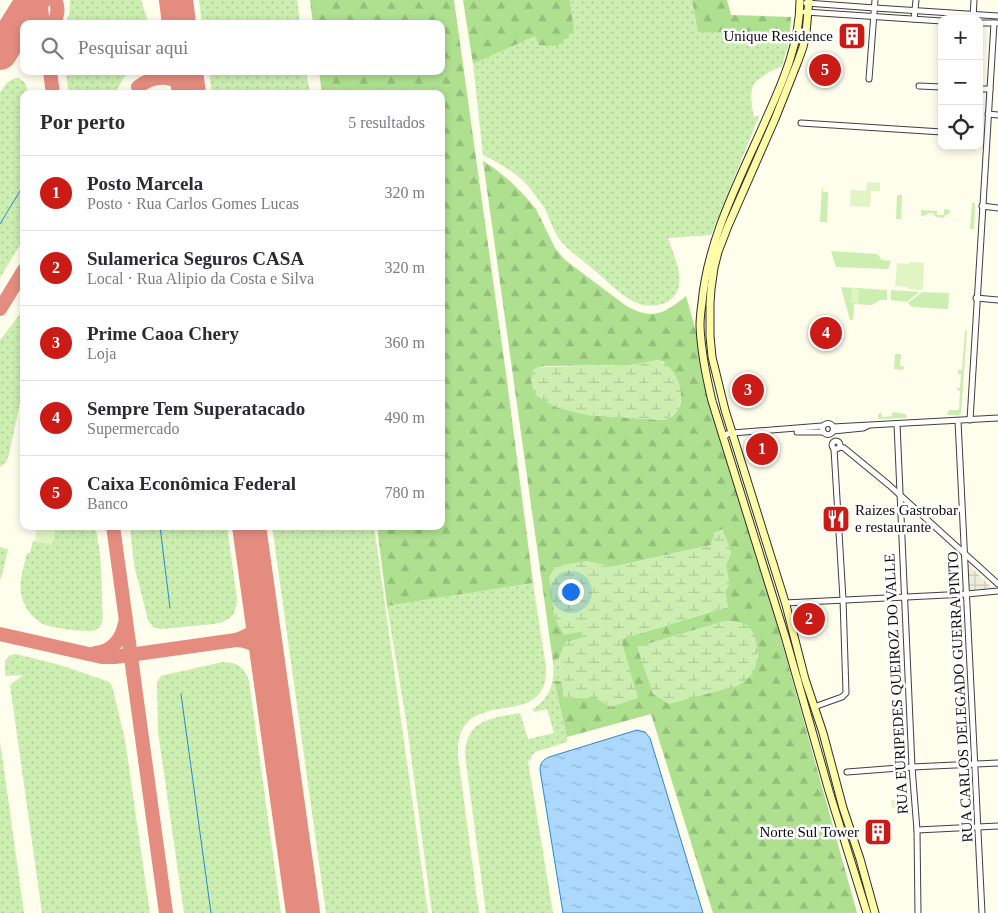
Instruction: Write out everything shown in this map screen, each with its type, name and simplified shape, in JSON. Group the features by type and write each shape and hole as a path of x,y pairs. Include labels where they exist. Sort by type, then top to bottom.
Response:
{"main road":[{"path":"800,1 798,30 786,73 716,238 708,266 700,324 705,371 722,434 785,636 829,791 867,913"},
{"path":"809,2 806,33 798,61 728,226 714,268 710,304 710,336 712,357 723,402 785,603 805,679 875,913"}],"street":[{"path":"869,79 875,0"},
{"path":"914,19 916,0"},
{"path":"973,15 974,0"},
{"path":"800,1 956,15"},
{"path":"800,12 938,20"},
{"path":"983,17 998,16"},
{"path":"970,420 988,114 996,23 983,22"},
{"path":"919,86 938,87"},
{"path":"983,89 990,89"},
{"path":"988,114 998,115"},
{"path":"801,123 938,132"},
{"path":"982,206 998,208"},
{"path":"976,298 998,300"},
{"path":"823,429 826,434 832,431 868,426 998,418"},
{"name":"RUA CARLOS DELEGADO GUERRA PINTO","path":"958,420 982,913"},
{"path":"814,707 842,697 846,693 837,448 839,442 834,441 829,423 825,424 823,429"},
{"name":"RUA EURIPEDES QUEIROZ DO VALLE","path":"897,424 912,767 917,830 918,913"},
{"path":"722,434 823,429"},
{"path":"837,448 844,448 900,495 998,584"},
{"path":"785,603 998,592"},
{"path":"847,772 998,763"},
{"path":"917,830 998,826"}],"green space":[{"path":"70,0 141,0 148,20 67,20"},
{"path":"199,0 297,0 300,20 202,20"},
{"path":"310,0 454,0 533,583 387,606 378,530 445,530 445,90 321,90 320,75 445,75 445,20 312,20"},
{"path":"463,0 570,0 574,30 558,46 539,45 535,36 473,64"},
{"path":"570,0 692,0 698,31 790,34 782,66 756,81 752,88 751,100 754,117 759,116 711,235 668,238 679,271 679,288 669,301 663,304 652,306 636,303 617,290 560,240 545,209 527,185 506,168 483,155 473,64 535,36 574,30"},
{"path":"692,0 727,0 731,15 791,17 790,33 698,32"},
{"path":"67,75 126,75 116,90 68,90"},
{"path":"210,75 307,75 309,90 211,90"},
{"path":"16,78 25,83 28,90 20,90 20,245 0,278 0,93 10,81"},
{"path":"483,161 510,181 536,209 555,248 565,260 625,305 643,313 657,313 671,307 686,296 857,913 713,913 651,714 567,737 554,681 562,681 563,697 596,698 611,707 621,639 728,607 725,592 729,584 726,565 731,552 715,532 711,545 612,567 586,561 580,632 582,638 566,642 559,658 553,662","holes":["658,360 664,362 681,402 675,414 663,420 587,415 533,371 538,367 545,366 631,365","725,621 733,621 752,631 758,658 638,647"]},
{"path":"867,182 880,183 880,191 871,191 870,207 850,206 851,190 866,191"},
{"path":"822,188 823,192 828,192 827,222 820,222"},
{"path":"897,195 902,195 901,219 896,219"},
{"path":"972,203 975,203 974,229 970,229"},
{"path":"944,209 950,210 949,214 945,215 944,218 936,217 933,213 921,216 921,210 937,211 937,215 944,215"},
{"path":"831,251 877,254 882,260 891,261 888,269 836,267"},
{"path":"910,262 924,263 923,290 895,286 897,263 909,264"},
{"path":"841,287 887,290 887,300 880,300 872,305 854,304 853,320 850,320"},
{"path":"852,288 859,289 858,303 851,303"},
{"path":"891,290 919,292 907,302 891,300"},
{"path":"922,292 949,293 948,309 912,307 908,303"},
{"path":"20,314 20,403 9,454 6,462 0,467 0,340"},
{"path":"967,330 961,413 960,415 947,415 949,410 959,410 960,391 957,388 960,388 961,374 958,374 958,370 962,370 965,331"},
{"path":"895,354 901,354 900,366 904,366 903,370 894,369"},
{"path":"658,360 673,372 681,390 681,400 678,409 672,416 663,420 587,415 557,408 537,396 531,380 533,371 538,367 631,365"},
{"path":"881,412 882,417 892,416 892,412 906,414 906,418 878,419 878,415"},
{"path":"723,529 731,552 726,565 729,584 725,592 728,607 621,639 638,698 611,707 596,698 563,697 559,658 566,642 582,638 580,632 564,635 555,619 549,577 556,566 586,561 612,567 711,545 715,532"},
{"path":"36,530 55,530 52,545 35,541"},
{"path":"55,530 96,530 101,564 103,617 101,625 93,631 81,631 43,624 26,608 22,599 21,579 27,553 30,553 33,541 52,544"},
{"path":"130,530 228,530 237,599 236,609 229,619 215,624 161,629 153,627 148,620 134,565"},
{"path":"273,530 375,530 428,913 326,913"},
{"path":"0,546 8,549 0,580"},
{"path":"533,583 546,667 543,688 533,699 519,705 485,712 471,719 461,733 458,756 479,913 432,913 407,726 387,606"},
{"path":"725,621 745,624 752,630 756,642 757,656 755,669 749,678 737,686 669,704 653,694 637,647"},
{"path":"16,654 60,665 109,682 112,686 125,740 150,913 42,913 10,685 23,675 5,676 5,661 10,655"},
{"path":"559,658 562,681 554,682 567,742 535,752 528,761 553,913 486,913 465,755 467,743 475,727 482,722 520,713 528,739 554,733 547,709 534,712 533,709 547,695 552,683 553,662"},
{"path":"223,662 232,663 240,667 249,681 281,913 184,913 158,732 157,682 164,675"},
{"path":"0,741 24,913 0,913"},
{"path":"904,799 905,807 892,808 891,800"}],"shaded area":[{"path":"966,562 994,590 967,591"}],"water":[{"path":"637,730 645,732 650,738 703,913 563,913 540,770 541,764 549,757"}],"waterway":[{"path":"0,224 20,191"},
{"path":"160,530 170,608"},
{"path":"181,694 211,913"}],"taxiway":[{"path":"40,0 42,20"},
{"path":"55,0 57,12 55,20"},
{"path":"166,0 173,20"},
{"path":"0,54 13,41 20,37"},
{"path":"51,75 52,90"},
{"path":"138,87 151,80 165,78 178,82 185,90"},
{"path":"0,309 20,276"},
{"path":"114,530 166,913"},
{"path":"0,634 102,657 115,657 236,640 253,631 261,613"},
{"path":"95,653 106,650 115,644 125,623"},
{"path":"236,640 248,642 257,647 264,655 269,666"}],"runway":[{"path":"21,20 33,0"},
{"path":"176,0 178,20"},
{"path":"0,53 20,21"},
{"path":"187,75 188,90"},
{"path":"250,530 303,913"}],"place":[{"name":"Unique Residence","path":"852,36"},
{"name":"Caixa Econômica Federal","path":"825,70"},
{"name":"Sempre Tem Superatacado","path":"826,333"},
{"name":"Prime Caoa Chery","path":"748,390"},
{"name":"Posto Marcela","path":"762,449"},
{"name":"Raizes Gastrobar e restaurante","path":"836,519"},
{"name":"Sulamerica Seguros CASA","path":"809,619"},
{"name":"Norte Sul Tower","path":"878,832"}]}
